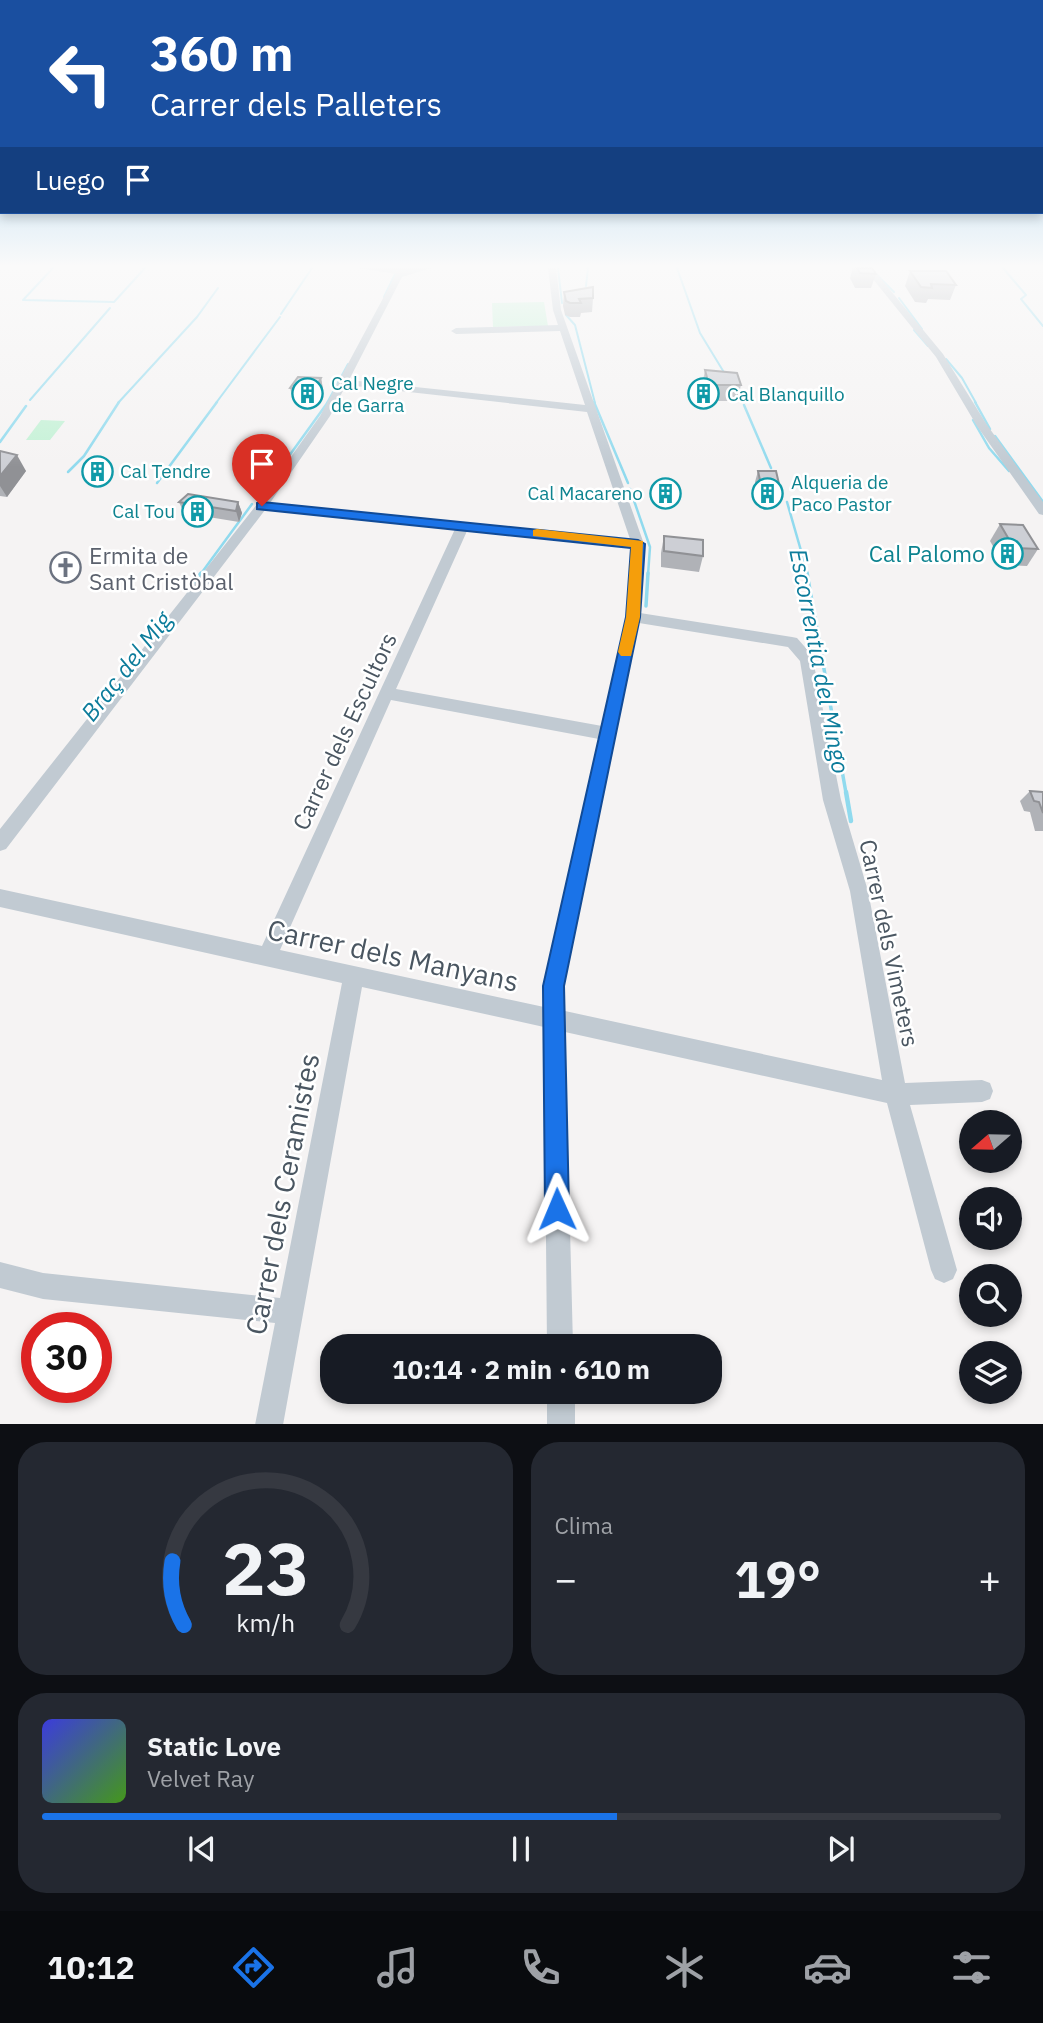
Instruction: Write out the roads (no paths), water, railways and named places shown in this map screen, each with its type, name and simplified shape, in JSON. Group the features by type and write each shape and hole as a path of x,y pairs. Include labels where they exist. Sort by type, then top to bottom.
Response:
{"street":[{"path":"0,843 262,506 325,416 368,334"},
{"path":"560,1334 554,986 633,617 638,544 565,334"},
{"path":"922,334 940,356 982,426 1043,511"},
{"path":"343,382 590,410"},
{"path":"262,506 638,544"},
{"name":"Carrer dels Escultors","path":"267,956 463,525"},
{"name":"Carrer dels Vimeters","path":"633,617 792,642 807,659 832,800 859,891 896,1094 944,1270"},
{"path":"386,693 608,734"},
{"name":"Carrer dels Manyans","path":"0,898 896,1094 982,1091"},
{"name":"Carrer dels Ceramistes","path":"269,1424 354,975"},
{"path":"0,1275 43,1286 290,1312"},
{"path":"561,1404 561,1424"}],"waterway":[{"path":"30,400 87,334"},
{"path":"118,403 181,334"},
{"path":"216,403 267,334"},
{"path":"577,334 595,403"},
{"name":"Escorrentia del Mingo","path":"701,334 725,374"},
{"path":"918,334 928,346"},
{"path":"946,359 962,378 976,403"},
{"path":"327,403 348,364"},
{"path":"68,472 84,456 119,402"},
{"path":"157,483 217,402"},
{"path":"258,499 328,402"},
{"path":"594,402 628,483"},
{"path":"975,402 990,429"},
{"name":"Escorrentia del Mingo","path":"744,405 771,468"},
{"path":"0,442 26,406"},
{"path":"973,420 989,448 1009,471"},
{"path":"995,436 1043,502"},
{"path":"630,489 650,547 648,575"},
{"name":"Escorrentia del Mingo","path":"787,502 808,575"},
{"name":"Braç del Mig","path":"200,575 252,504"},
{"name":"Braç del Mig","path":"188,591 201,573"},
{"path":"646,606 648,573"},
{"name":"Escorrentia del Mingo","path":"807,573 846,793"},
{"name":"Escorrentia del Mingo","path":"846,792 851,821"}],"place":[{"name":"Cal Negre de Garra","path":"308,394"},
{"name":"Cal Blanquillo","path":"704,394"},
{"name":"Cal Tendre","path":"97,471"},
{"name":"Cal Macareno","path":"666,493"},
{"name":"Alqueria de Paco Pastor","path":"768,493"},
{"name":"Cal Tou","path":"198,511"},
{"name":"Cal Palomo","path":"1008,553"},
{"name":"Ermita de Sant Cristòbal","path":"66,568"}]}
